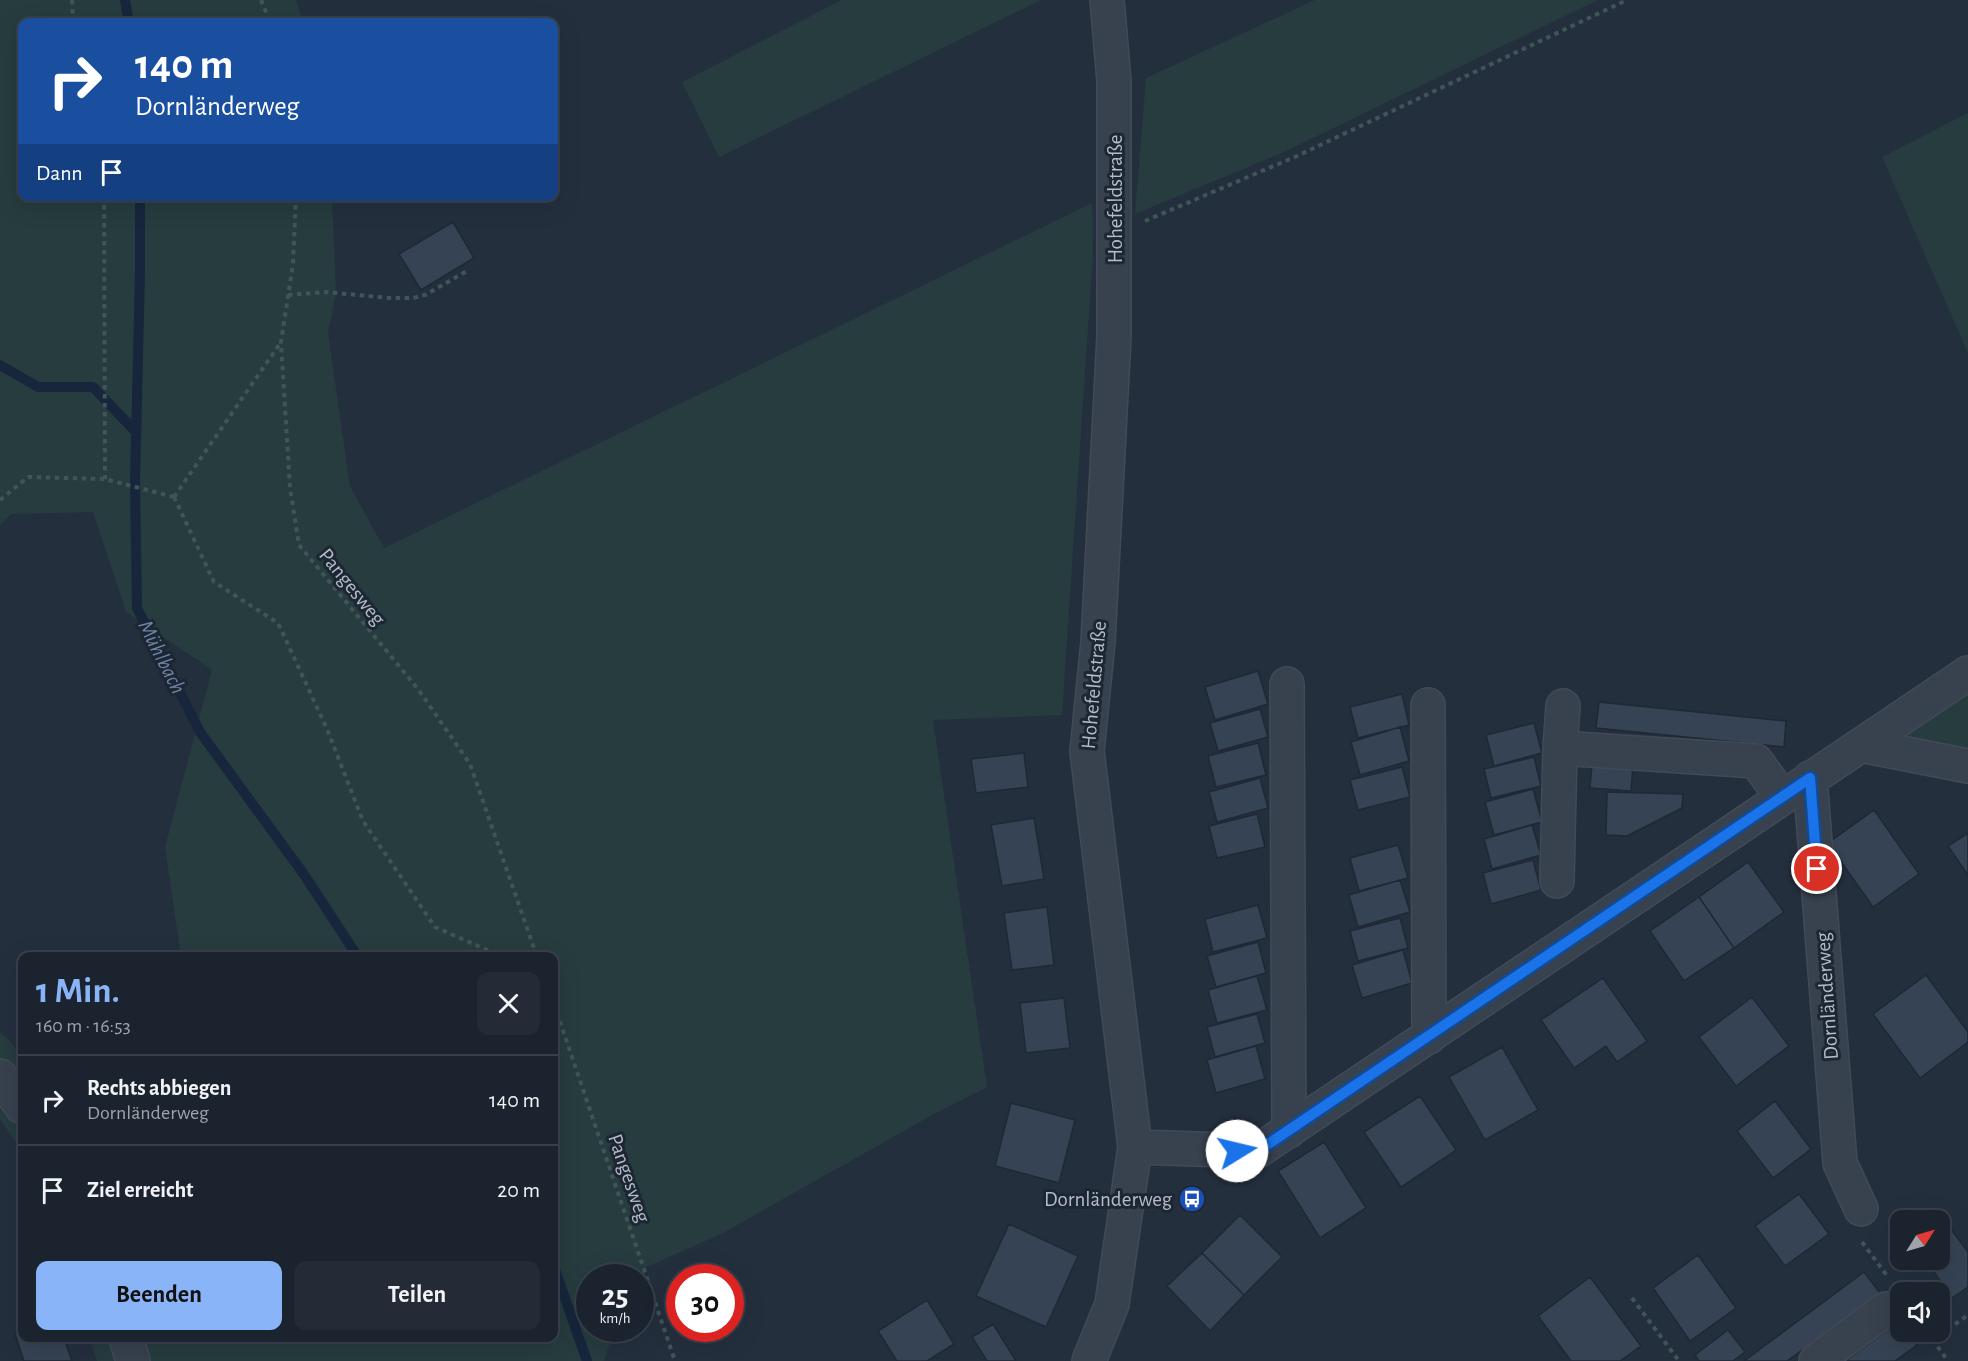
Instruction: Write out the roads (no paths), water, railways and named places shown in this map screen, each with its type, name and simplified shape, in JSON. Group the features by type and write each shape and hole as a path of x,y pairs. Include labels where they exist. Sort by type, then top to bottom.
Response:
{"street":[{"name":"Hohefeldstraße","path":"1089,1361 1112,1304 1135,1147 1087,751 1099,631 1114,336 1114,81 1107,0"},
{"path":"1135,1147 1258,1151 1968,673"},
{"path":"1287,684 1289,1131"},
{"path":"1428,705 1429,1037"},
{"path":"1557,881 1563,706"},
{"path":"1861,745 1968,766"},
{"path":"1560,748 1756,761 1782,797"},
{"name":"Dornländerweg","path":"1810,778 1840,1163 1861,1209"},
{"path":"0,1076 18,1101"},
{"path":"1816,1361 1890,1297"},
{"path":"127,1342 133,1361"}],"waterway":[{"name":"Mühlbach","path":"125,0 128,18"},
{"name":"Mühlbach","path":"140,201 135,482 137,608 200,732 303,873 355,952"},
{"path":"0,365 38,387 93,387 136,432"},
{"name":"Mühlbach","path":"558,1278 587,1361"}],"place":[{"name":"Dornländerweg","path":"1192,1199"}]}
